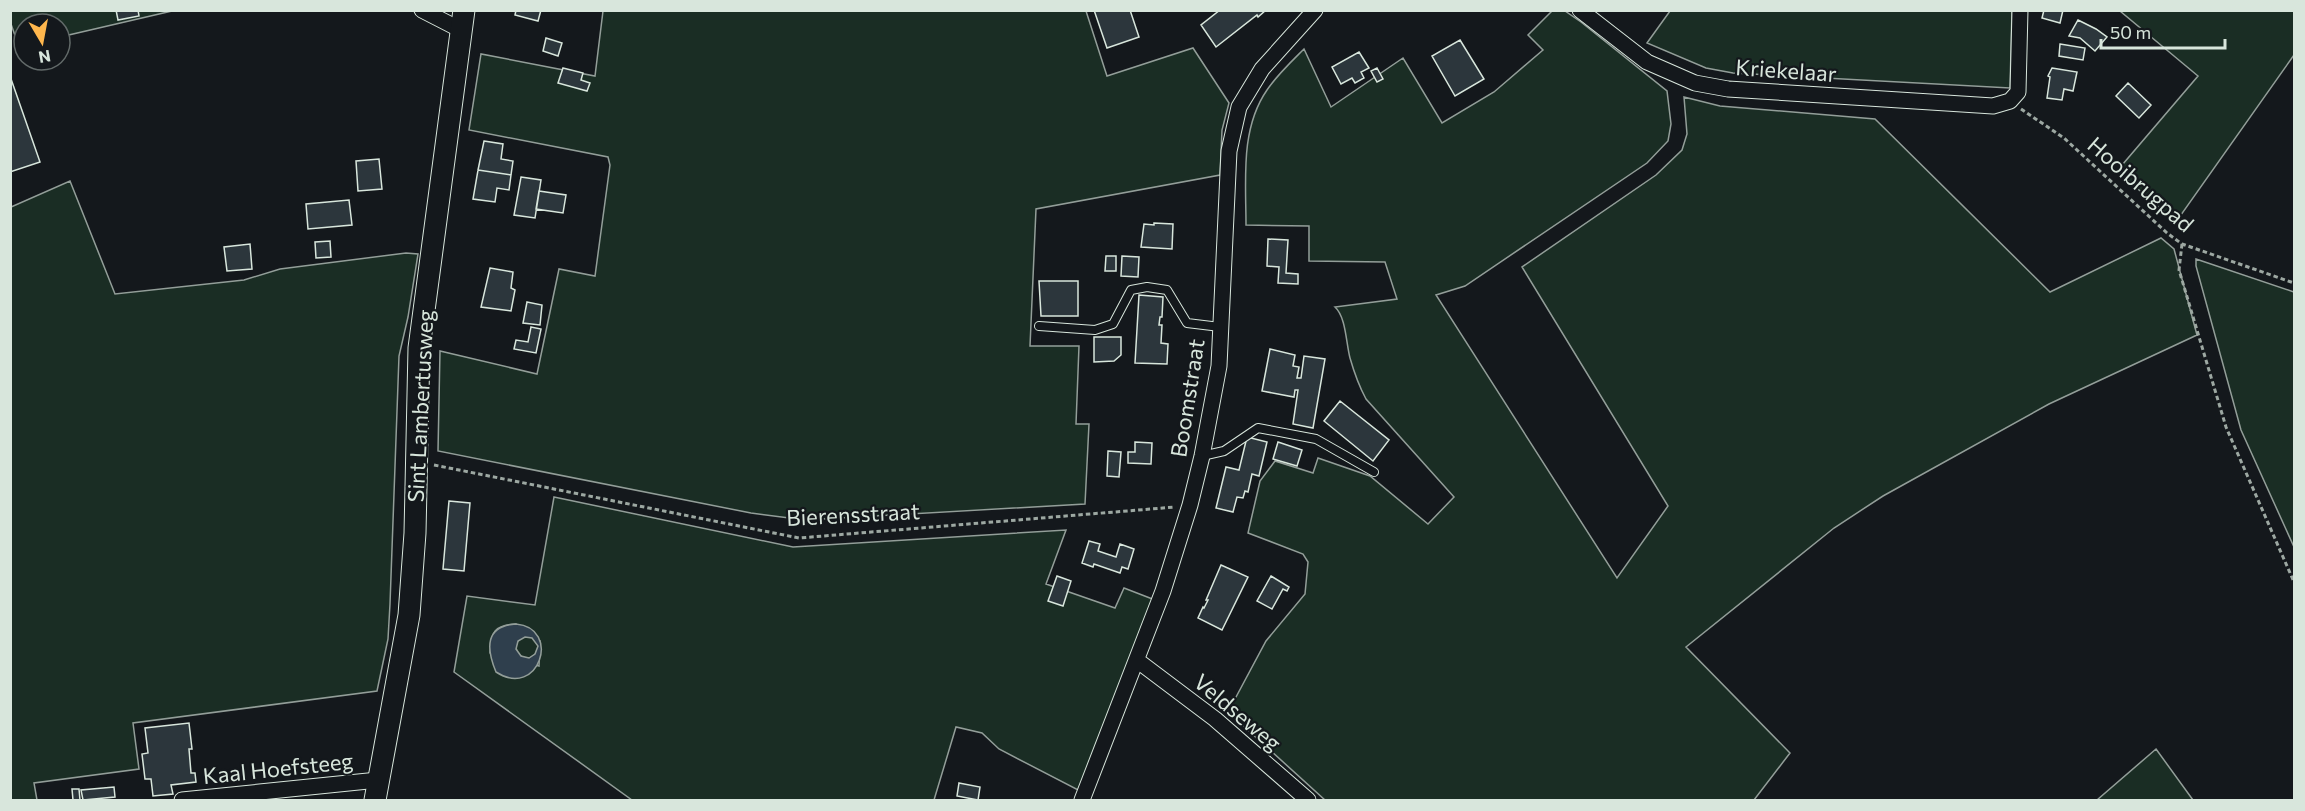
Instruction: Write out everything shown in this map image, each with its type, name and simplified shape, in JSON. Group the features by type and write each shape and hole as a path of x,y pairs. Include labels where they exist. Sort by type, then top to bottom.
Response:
{"street":[{"path":"422,10 463,20"},
{"name":"Boomstraat","path":"1082,801 1138,661 1191,505 1219,366 1229,151 1239,107 1262,69 1315,10"},
{"name":"Kriekelaar","path":"1580,10 1647,62 1695,83 1728,89 1993,106 2010,101"},
{"path":"2010,101 2018,92 2020,10"},
{"name":"Sint Lambertusweg","path":"376,790 409,615 415,533 419,348 463,20"},
{"name":"Veldseweg","path":"1138,661 1215,719 1308,801"},
{"name":"Kaal Hoefsteeg","path":"182,801 376,790"}],"lane":[{"path":"1039,326 1095,330 1113,324 1131,290 1147,287 1167,290 1187,323 1221,327"},
{"path":"1202,456 1224,451 1258,428 1316,439 1374,472"}],"path":[{"name":"Hooibrugpad","path":"2010,101 2064,138 2167,233 2182,244 2295,283"},
{"path":"2182,244 2179,270 2226,427 2295,582"},
{"name":"Bierensstraat","path":"415,461 759,532 799,538 1191,505"}],"green space":[{"path":"11,11 172,11 72,34 72,12 12,12 12,27"},
{"path":"603,11 1086,11 1107,76 1193,48 1229,103 1222,130 1220,175 1036,209 1030,346 1079,346 1076,424 1089,424 1085,504 805,520 751,513 438,451 440,351 537,374 559,269 595,276 610,165 608,157 469,130 481,54 595,76"},
{"path":"1552,11 1565,11 1581,22 1667,91 1671,124 1668,141 1647,163 1465,286 1436,295 1617,578 1668,506 1522,267 1656,175 1682,150 1687,134 1684,97 1720,106 1875,119 2050,292 2161,238 2174,249 2197,335 2049,404 1883,496 1834,528 1686,647 1790,753 1754,800 1325,800 1228,712 1266,641 1305,594 1308,562 1303,554 1248,533 1260,481 1275,461 1313,473 1318,458 1370,476 1428,524 1454,497 1366,399 1352,363 1339,311 1335,307 1397,299 1385,262 1309,261 1309,226 1246,225 1246,155 1252,121 1258,105 1271,84 1304,49 1331,107 1403,58 1442,123 1494,92 1543,50 1528,35"},
{"path":"1670,11 2012,11 2010,88 1733,73 1706,68 1647,43"},
{"path":"2120,11 2294,11 2294,55 2176,222 2117,171 2198,76"},
{"path":"70,181 115,294 244,280 280,269 406,253 418,254 399,356 388,639 377,691 133,723 139,769 34,783 37,800 11,800 11,207"},
{"path":"2196,259 2294,292 2294,547 2241,430"},
{"path":"554,497 793,547 1066,530 1046,584 1115,608 1124,588 1155,600 1080,791 999,749 982,733 956,727 934,800 632,800 454,672 467,596 535,605","holes":["516,624 540,641 539,666 490,653 493,635 503,626"]},
{"path":"527,636 535,639 538,647 535,655 527,658 519,655 516,647 519,639"},
{"path":"2156,749 2193,800 2097,800"}],"water":[{"path":"516,624 530,628 538,637 541,648 539,660 533,670 524,677 511,678 496,672 491,655 491,640 498,629","holes":["525,637 532,638 538,646 535,654 529,658 521,656 516,649 518,641"]}],"building":[{"path":"116,10 138,10 139,16 118,20"},
{"path":"516,10 541,10 538,21 515,15"},
{"path":"1094,10 1130,10 1139,37 1107,48"},
{"path":"1220,10 1266,10 1216,47 1201,25"},
{"path":"2044,10 2063,10 2060,23 2042,18"},
{"path":"2078,20 2107,37 2095,51 2080,38 2069,36"},
{"path":"546,38 562,43 558,56 543,51"},
{"path":"1460,40 1484,79 1455,96 1432,56"},
{"path":"2060,44 2085,48 2083,60 2059,56"},
{"path":"1359,52 1369,68 1361,72 1364,78 1355,83 1352,78 1341,84 1332,67"},
{"path":"563,68 583,73 581,80 590,83 587,91 558,83"},
{"path":"1377,68 1383,79 1377,82 1371,71"},
{"path":"2052,68 2077,72 2073,91 2064,89 2062,100 2047,98 2050,77 2048,76"},
{"path":"10,76 40,162 10,172"},
{"path":"2128,83 2151,105 2139,118 2116,96"},
{"path":"484,141 503,144 501,159 513,161 511,175 478,170"},
{"path":"379,159 382,189 358,191 356,161"},
{"path":"478,170 511,175 509,190 497,188 495,202 473,199"},
{"path":"521,177 541,180 535,218 514,215"},
{"path":"539,191 566,195 563,213 536,209"},
{"path":"349,200 352,225 308,229 306,204"},
{"path":"1154,223 1173,224 1172,249 1141,247 1144,224 1154,225"},
{"path":"1268,239 1288,240 1286,273 1298,274 1298,284 1278,283 1279,267 1267,266"},
{"path":"330,241 331,257 316,258 315,242"},
{"path":"250,244 252,269 227,271 224,247"},
{"path":"1106,256 1116,256 1116,271 1105,271"},
{"path":"1122,256 1139,257 1138,277 1121,276"},
{"path":"490,268 513,272 511,288 515,290 511,311 481,307"},
{"path":"1039,281 1078,281 1078,316 1041,316"},
{"path":"1139,295 1163,297 1162,317 1160,317 1159,325 1162,325 1161,343 1168,344 1167,364 1135,363"},
{"path":"527,302 542,305 540,325 523,323"},
{"path":"531,327 541,329 536,353 514,349 516,340 528,342"},
{"path":"1094,337 1121,337 1121,355 1114,361 1094,362"},
{"path":"1270,349 1295,355 1293,366 1299,367 1297,378 1301,378 1304,356 1325,359 1313,428 1293,424 1298,390 1295,390 1294,397 1262,391"},
{"path":"1340,401 1389,440 1373,461 1324,421"},
{"path":"1247,437 1267,442 1259,476 1252,474 1248,492 1245,491 1243,498 1237,497 1233,512 1216,508 1226,467 1239,470"},
{"path":"1135,442 1152,443 1151,464 1128,463 1128,452 1135,452"},
{"path":"1278,442 1302,450 1297,466 1273,459"},
{"path":"1108,451 1121,452 1119,477 1107,476"},
{"path":"449,501 470,503 464,571 443,569"},
{"path":"1089,541 1100,544 1098,551 1116,557 1120,544 1134,549 1128,569 1122,567 1120,573 1094,564 1093,567 1082,563"},
{"path":"1221,565 1248,577 1222,630 1198,618 1208,600 1206,600"},
{"path":"1057,576 1071,581 1063,606 1048,601"},
{"path":"1271,576 1289,587 1287,591 1283,589 1272,609 1257,601"},
{"path":"189,723 192,749 189,749 191,773 195,773 196,782 171,785 173,794 153,796 151,779 145,779 142,754 148,753 145,728"},
{"path":"959,783 980,787 978,800 957,796"},
{"path":"114,787 115,797 83,800 81,790"},
{"path":"72,789 79,789 80,800 73,800"}]}
